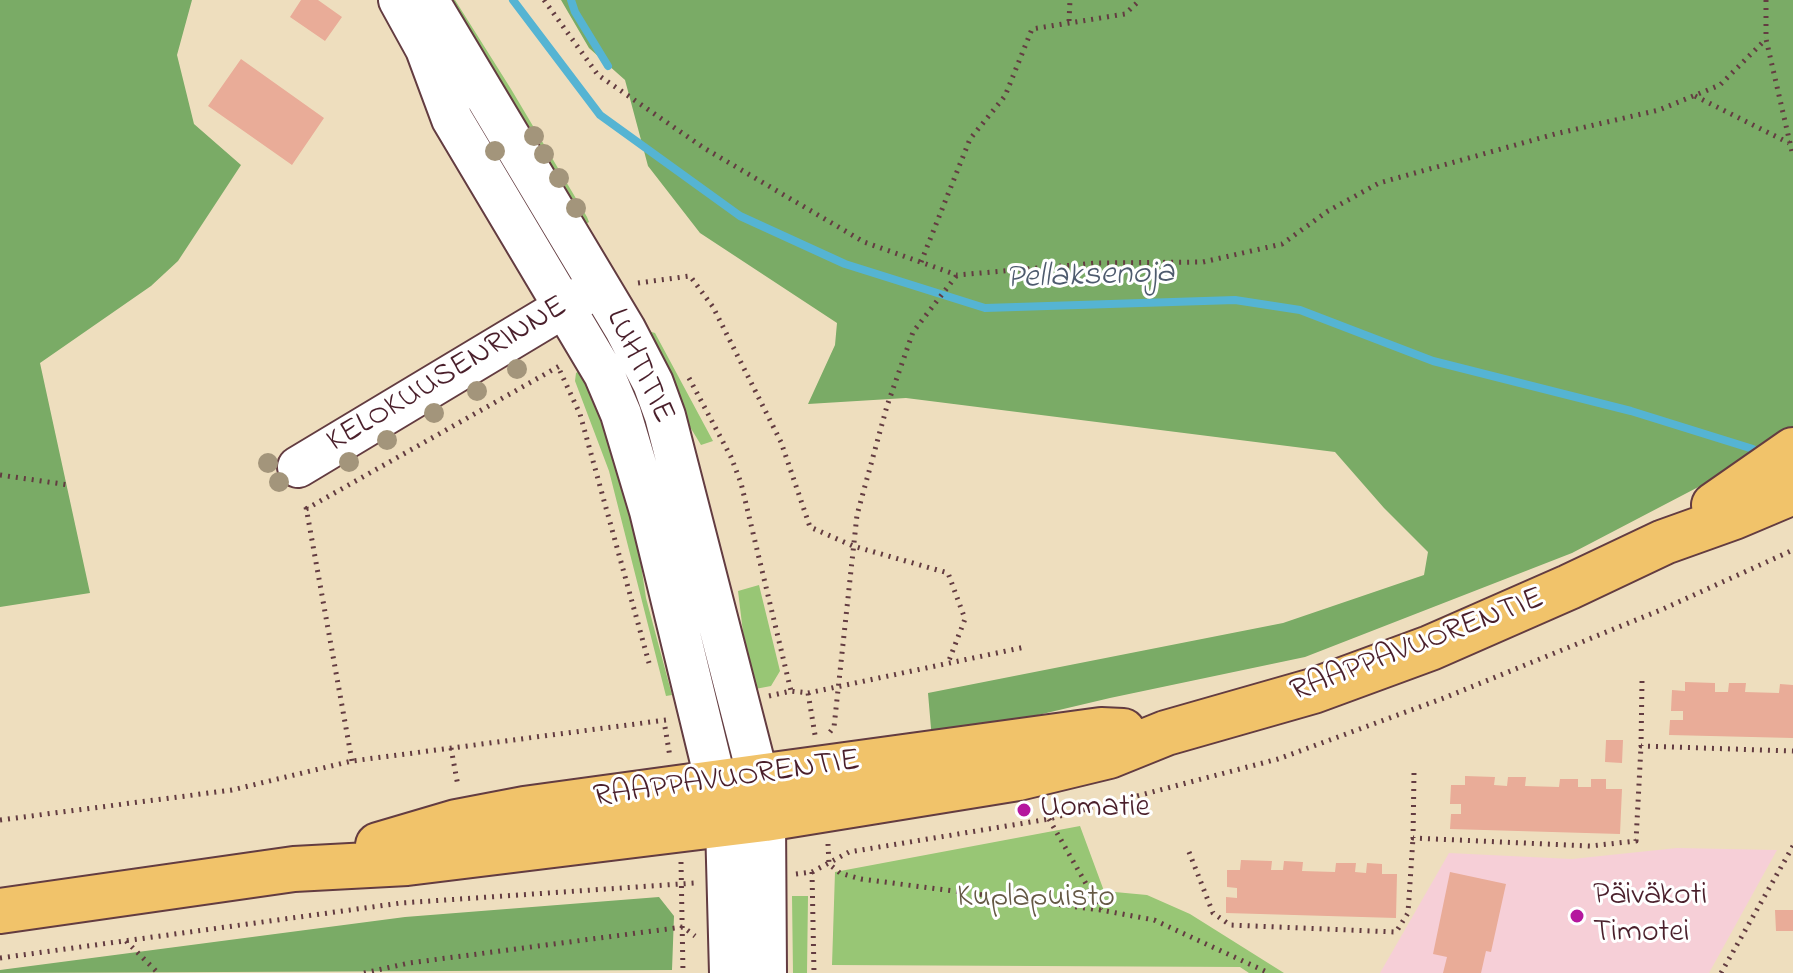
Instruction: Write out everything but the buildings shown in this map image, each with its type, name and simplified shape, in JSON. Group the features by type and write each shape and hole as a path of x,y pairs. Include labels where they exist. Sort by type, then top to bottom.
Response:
{"main road":[{"name":"RAAPPAVUORENTIE","path":"0,911 294,869 407,863 741,800 1018,778 1109,756 1166,733 1313,691 1430,648 1664,542 1734,517 1790,470"}],"street":[{"name":"LUHTITIE","path":"399,0 426,49 452,119 604,374 621,414 741,800"},
{"name":"LUHTITIE","path":"428,0 640,356 665,416 741,800"},
{"name":"KELOKUUSENRINNE","path":"298,467 599,286"},
{"path":"741,800 767,876 766,973"},
{"path":"730,973 728,879 741,800"}],"path":[{"path":"544,0 598,75 704,148 864,242 957,275 1097,263 1203,262 1282,244 1328,211 1379,183 1555,134 1659,110 1720,85 1766,39"},
{"path":"1069,21 1070,0"},
{"path":"921,262 970,139 1005,96 1032,29 1125,14 1140,0"},
{"path":"1766,0 1766,39 1793,156"},
{"path":"1694,96 1790,144"},
{"path":"826,737 834,727 857,515 887,406 913,332 957,275"},
{"path":"638,283 690,276 713,307 781,442 810,527 853,546 948,573 965,619 948,663"},
{"path":"306,509 558,367"},
{"path":"298,467 352,761"},
{"path":"0,475 69,485"},
{"path":"808,693 1025,647"},
{"path":"1413,838 1590,846 1636,841 1642,681"},
{"path":"0,820 232,790 352,761 664,720"},
{"path":"1641,746 1793,751"},
{"path":"451,748 459,792"},
{"path":"1189,852 1213,913 1230,925 1396,932 1408,913 1414,773"},
{"path":"1049,819 1101,910"},
{"path":"1721,973 1793,846"},
{"path":"767,876 812,872 829,864 840,873 861,879 1101,910 1154,920 1269,973"},
{"path":"812,872 814,973"},
{"path":"0,958 401,903 668,886 728,879"},
{"path":"364,973 409,963 683,927"},
{"path":"126,941 158,973"}],"shaded area":[{"name":"Päiväkoti Timotei","path":"1677,848 1777,850 1709,973 1380,973 1449,853 1572,859"}],"green space":[{"path":"0,0 192,0 177,55 194,124 241,165 178,261 151,286 40,363 90,593 0,607"},
{"path":"442,0 455,0 589,222 581,227"},
{"path":"561,0 1793,0 1793,432 1773,448 1572,553 1305,657 932,740 928,693 1283,623 1424,575 1428,552 1335,452 906,398 808,404 835,345 837,323 700,233 648,166 625,80 589,48"},
{"path":"648,331 655,333 713,441 701,445 673,399"},
{"path":"581,370 625,458 646,598 672,695 666,696 609,471 575,381 576,373"},
{"path":"759,585 780,671 771,686 750,690 738,591"},
{"name":"Kuplapuisto","path":"1080,826 1104,891 1147,895 1190,914 1284,973 1249,973 1240,967 832,965 835,872"},
{"path":"792,896 808,896 807,973 793,973"},
{"path":"659,897 674,916 672,970 0,973 0,970 405,917"}],"waterway":[{"name":"Pellaksenoja","path":"513,0 600,115 740,216 845,264 985,308 1235,300 1300,310 1433,361 1631,411 1753,449"},
{"name":"Pellaksenoja","path":"571,0 608,66"}],"place":[{"name":"Uomatie","path":"1024,810"},
{"name":"Päiväkoti Timotei","path":"1577,916"}]}
